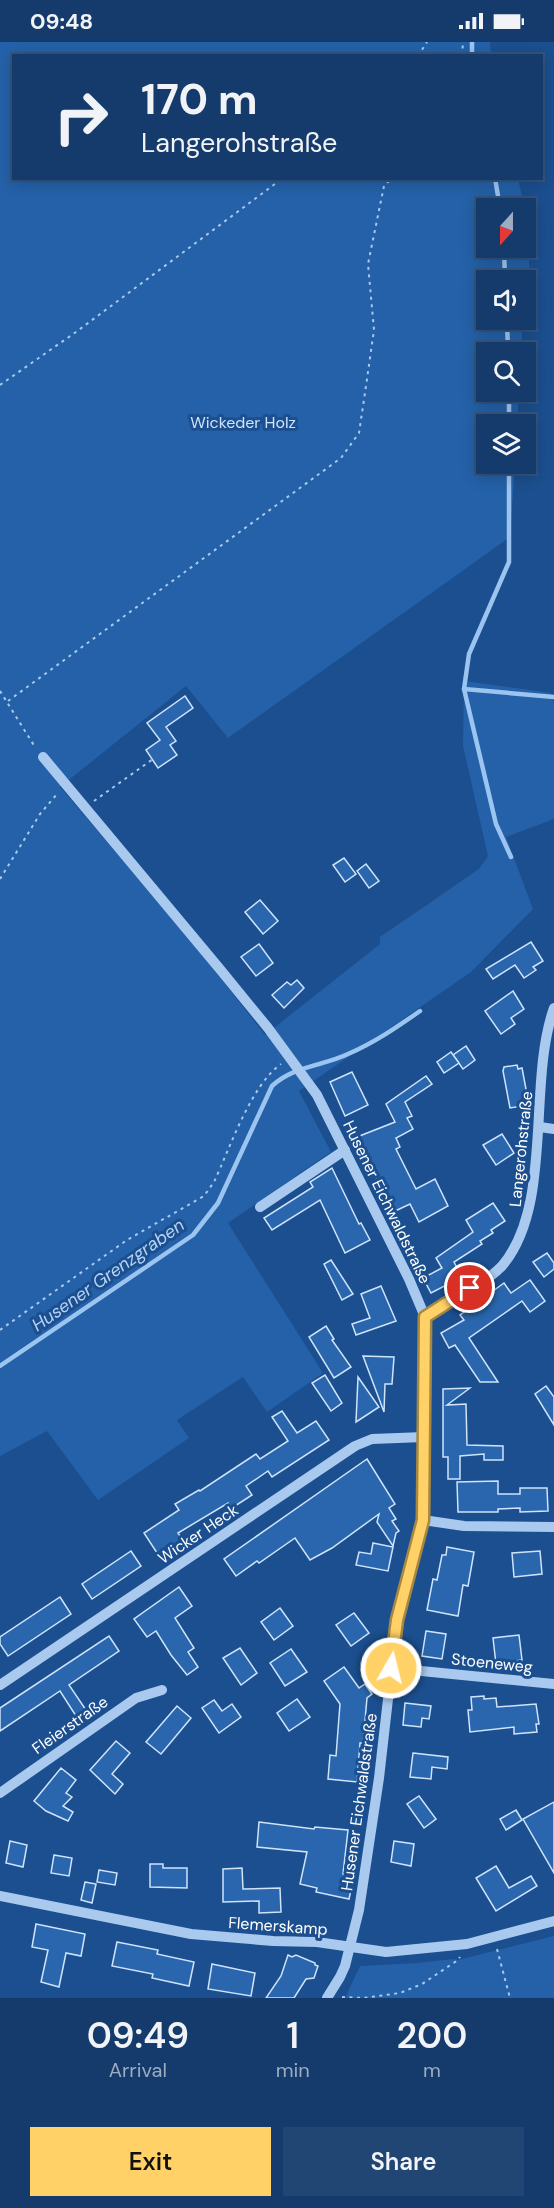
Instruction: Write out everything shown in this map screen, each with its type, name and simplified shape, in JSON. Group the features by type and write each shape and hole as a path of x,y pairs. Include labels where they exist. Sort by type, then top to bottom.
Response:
{"street":[{"name":"Husener Eichwaldstraße","path":"43,758 219,968 317,1095 425,1317 423,1520 397,1620 379,1778 359,1910 351,1948 340,1977 329,1995"},
{"name":"Langerohstraße","path":"425,1317 501,1267 517,1246 528,1222 534,1184 547,1042 554,1008"},
{"path":"540,1127 554,1129"},
{"path":"260,1207 345,1150"},
{"name":"Wicker Heck","path":"0,1685 355,1446 372,1439 424,1437"},
{"path":"423,1520 464,1526 554,1527"},
{"name":"Stoeneweg","path":"391,1668 554,1684"},
{"name":"Fleierstraße","path":"0,1793 136,1698 162,1690"},
{"name":"Flemerskamp","path":"0,1896 191,1934 317,1942 386,1952 467,1944 554,1921"}],"path":[{"path":"0,385 76,332 280,180"},
{"path":"8,701 341,458 359,433 374,330 368,264 384,186 390,180"},
{"path":"0,691 8,701 26,735 43,758"},
{"path":"85,807 153,759"},
{"path":"0,879 40,814 65,784"},
{"path":"0,1330 127,1240 204,1196 214,1182 259,1086 270,1072 291,1060"},
{"path":"495,1938 510,1998"},
{"path":"329,1995 346,1998 400,1994 422,1984 458,1960 467,1944"}],"green space":[{"name":"Wickeder Holz","path":"0,42 490,42 491,54 12,54 12,180 518,180 523,198 476,198 476,258 529,258 530,270 476,270 476,330 522,330 522,342 476,342 476,402 518,402 518,414 476,414 476,474 514,474 510,537 228,738 186,686 60,787 193,943 265,1035 380,944 380,937 479,869 488,856 463,746 464,681 551,693 554,704 554,819 506,837 533,909 471,972 299,1091 331,1152 228,1223 323,1373 267,1412 243,1377 177,1420 189,1438 98,1500 47,1431 0,1456"},
{"path":"554,1936 554,1998 345,1998 360,1966 458,1960"}],"building":[{"path":"185,696 193,708 166,727 176,741 170,745 177,755 158,768 146,750 160,740 147,723"},
{"path":"344,858 356,874 345,882 333,865"},
{"path":"366,864 379,881 369,888 357,871"},
{"path":"260,900 278,921 263,934 245,912"},
{"path":"531,942 543,961 533,967 536,970 524,978 515,965 493,979 486,969"},
{"path":"259,944 273,963 256,976 241,957"},
{"path":"297,980 304,988 284,1008 272,995 287,982 291,985"},
{"path":"513,991 524,1009 511,1018 515,1024 501,1034 485,1011"},
{"path":"466,1046 475,1060 463,1069 453,1055"},
{"path":"451,1052 459,1063 444,1073 437,1062"},
{"path":"517,1065 518,1069 522,1068 529,1105 510,1108 503,1071 504,1067"},
{"path":"352,1072 368,1105 345,1116 330,1082"},
{"path":"426,1076 432,1084 405,1102 412,1116 407,1118 413,1129 396,1138 400,1147 396,1149 416,1189 435,1179 448,1206 419,1222 410,1204 391,1213 357,1137 395,1122 386,1104"},
{"path":"502,1134 514,1153 496,1165 483,1145"},
{"path":"332,1168 359,1224 361,1223 370,1240 345,1253 320,1200 272,1230 264,1218 313,1187 310,1182"},
{"path":"493,1203 505,1221 491,1230 493,1233 480,1241 482,1244 454,1262 462,1277 431,1293 423,1278 442,1268 436,1258 473,1232 466,1220"},
{"path":"547,1253 554,1263 554,1269 544,1277 533,1262"},
{"path":"331,1260 353,1294 342,1300 324,1264"},
{"path":"530,1280 545,1301 530,1312 522,1301 469,1338 498,1382 480,1382 455,1345 449,1348 441,1333 464,1320 460,1315 504,1283 511,1293"},
{"path":"381,1286 396,1321 356,1335 352,1324 370,1318 361,1294"},
{"path":"326,1326 334,1339 332,1340 351,1367 334,1378 309,1337"},
{"path":"363,1356 394,1357 392,1384 385,1384 384,1412"},
{"path":"325,1375 342,1403 331,1411 312,1383"},
{"path":"358,1377 379,1407 356,1422"},
{"path":"546,1386 554,1397 554,1425 535,1394"},
{"path":"470,1388 447,1405 466,1404 467,1445 503,1446 503,1460 484,1460 484,1454 460,1456 460,1479 448,1479 448,1457 443,1457 443,1389"},
{"path":"282,1411 297,1433 316,1421 329,1440 272,1477 268,1471 246,1486 252,1495 232,1508 228,1503 178,1533 183,1540 159,1556 144,1533 179,1510 175,1504 200,1491 256,1454 260,1459 288,1441 272,1417"},
{"path":"367,1459 395,1504 389,1508 396,1519 392,1521 399,1531 396,1533 393,1546 377,1522 379,1514 332,1548 310,1560 295,1538 236,1576 224,1559"},
{"path":"498,1481 498,1494 520,1494 520,1488 547,1488 548,1511 520,1512 520,1508 498,1509 498,1512 458,1512 457,1482"},
{"path":"373,1543 393,1547 388,1571 356,1565 359,1552 371,1554"},
{"path":"447,1547 474,1552 468,1586 463,1585 458,1616 427,1610 433,1579 437,1580 442,1555 446,1555"},
{"path":"131,1551 141,1566 92,1599 82,1584"},
{"path":"540,1551 542,1574 514,1577 512,1553"},
{"path":"179,1587 192,1606 175,1618 194,1648 188,1652 198,1667 187,1675 156,1631 147,1637 134,1619"},
{"path":"60,1597 71,1614 8,1656 0,1644 0,1637"},
{"path":"280,1608 293,1626 274,1640 261,1622"},
{"path":"354,1613 369,1633 351,1646 336,1625"},
{"path":"426,1631 446,1634 442,1659 422,1656"},
{"path":"519,1635 522,1660 496,1664 493,1638"},
{"path":"109,1636 119,1651 69,1685 86,1710 76,1716 60,1691 0,1731 0,1708"},
{"path":"240,1648 257,1673 241,1685 223,1658"},
{"path":"291,1649 307,1672 285,1686 270,1663"},
{"path":"344,1667 359,1688 365,1684 372,1694 367,1698 357,1782 328,1779 330,1755 336,1756 340,1704 324,1681"},
{"path":"484,1696 484,1699 496,1698 497,1707 536,1704 539,1724 536,1724 537,1732 514,1734 514,1727 470,1732 468,1710 472,1710 471,1697"},
{"path":"297,1699 310,1717 289,1731 277,1713"},
{"path":"214,1700 222,1711 232,1704 241,1717 219,1733 202,1708"},
{"path":"405,1703 431,1706 429,1719 422,1718 421,1727 403,1725"},
{"path":"177,1706 191,1718 161,1754 146,1742"},
{"path":"116,1741 130,1753 112,1774 123,1784 115,1794 90,1770"},
{"path":"413,1753 448,1757 447,1769 432,1767 431,1779 410,1777"},
{"path":"61,1768 76,1780 66,1793 72,1797 63,1806 73,1812 68,1821 46,1811 34,1801"},
{"path":"419,1796 436,1819 424,1828 407,1804"},
{"path":"554,1802 554,1873 523,1819"},
{"path":"516,1810 522,1820 506,1830 500,1819"},
{"path":"259,1822 314,1829 315,1827 348,1830 343,1874 354,1877 349,1899 316,1892 317,1888 300,1884 307,1852 257,1847"},
{"path":"10,1841 27,1845 23,1867 6,1863"},
{"path":"394,1841 414,1844 411,1866 391,1862"},
{"path":"54,1855 72,1858 69,1876 51,1873"},
{"path":"150,1864 163,1864 163,1868 187,1868 187,1888 150,1887"},
{"path":"496,1866 509,1888 531,1876 537,1886 496,1911 476,1878"},
{"path":"242,1868 243,1889 280,1888 281,1912 259,1913 259,1901 223,1902 223,1869"},
{"path":"99,1870 117,1873 115,1885 97,1882"},
{"path":"85,1882 96,1884 92,1903 81,1900"},
{"path":"36,1924 85,1934 81,1956 66,1953 59,1987 41,1982 48,1950 32,1947"},
{"path":"117,1942 158,1950 157,1954 194,1962 189,1986 152,1978 153,1974 112,1966"},
{"path":"288,1955 292,1957 296,1955 315,1963 318,1966 314,1978 306,1979 294,1998 266,1998 281,1976"},
{"path":"212,1964 255,1973 251,1996 208,1989"}],"waterway":[{"path":"472,42 472,54"},
{"path":"495,180 498,198"},
{"path":"504,258 505,270"},
{"path":"507,330 508,342"},
{"path":"509,402 509,414"},
{"path":"509,474 509,562 469,654 464,689 496,824 511,857"},
{"path":"464,689 554,697"},
{"name":"Husener Grenzgraben","path":"0,1366 193,1235 218,1203 272,1086 280,1079 358,1050 420,1011"}],"route":[{"path":"391,1668 397,1620 423,1520 425,1317 470,1288"}]}
